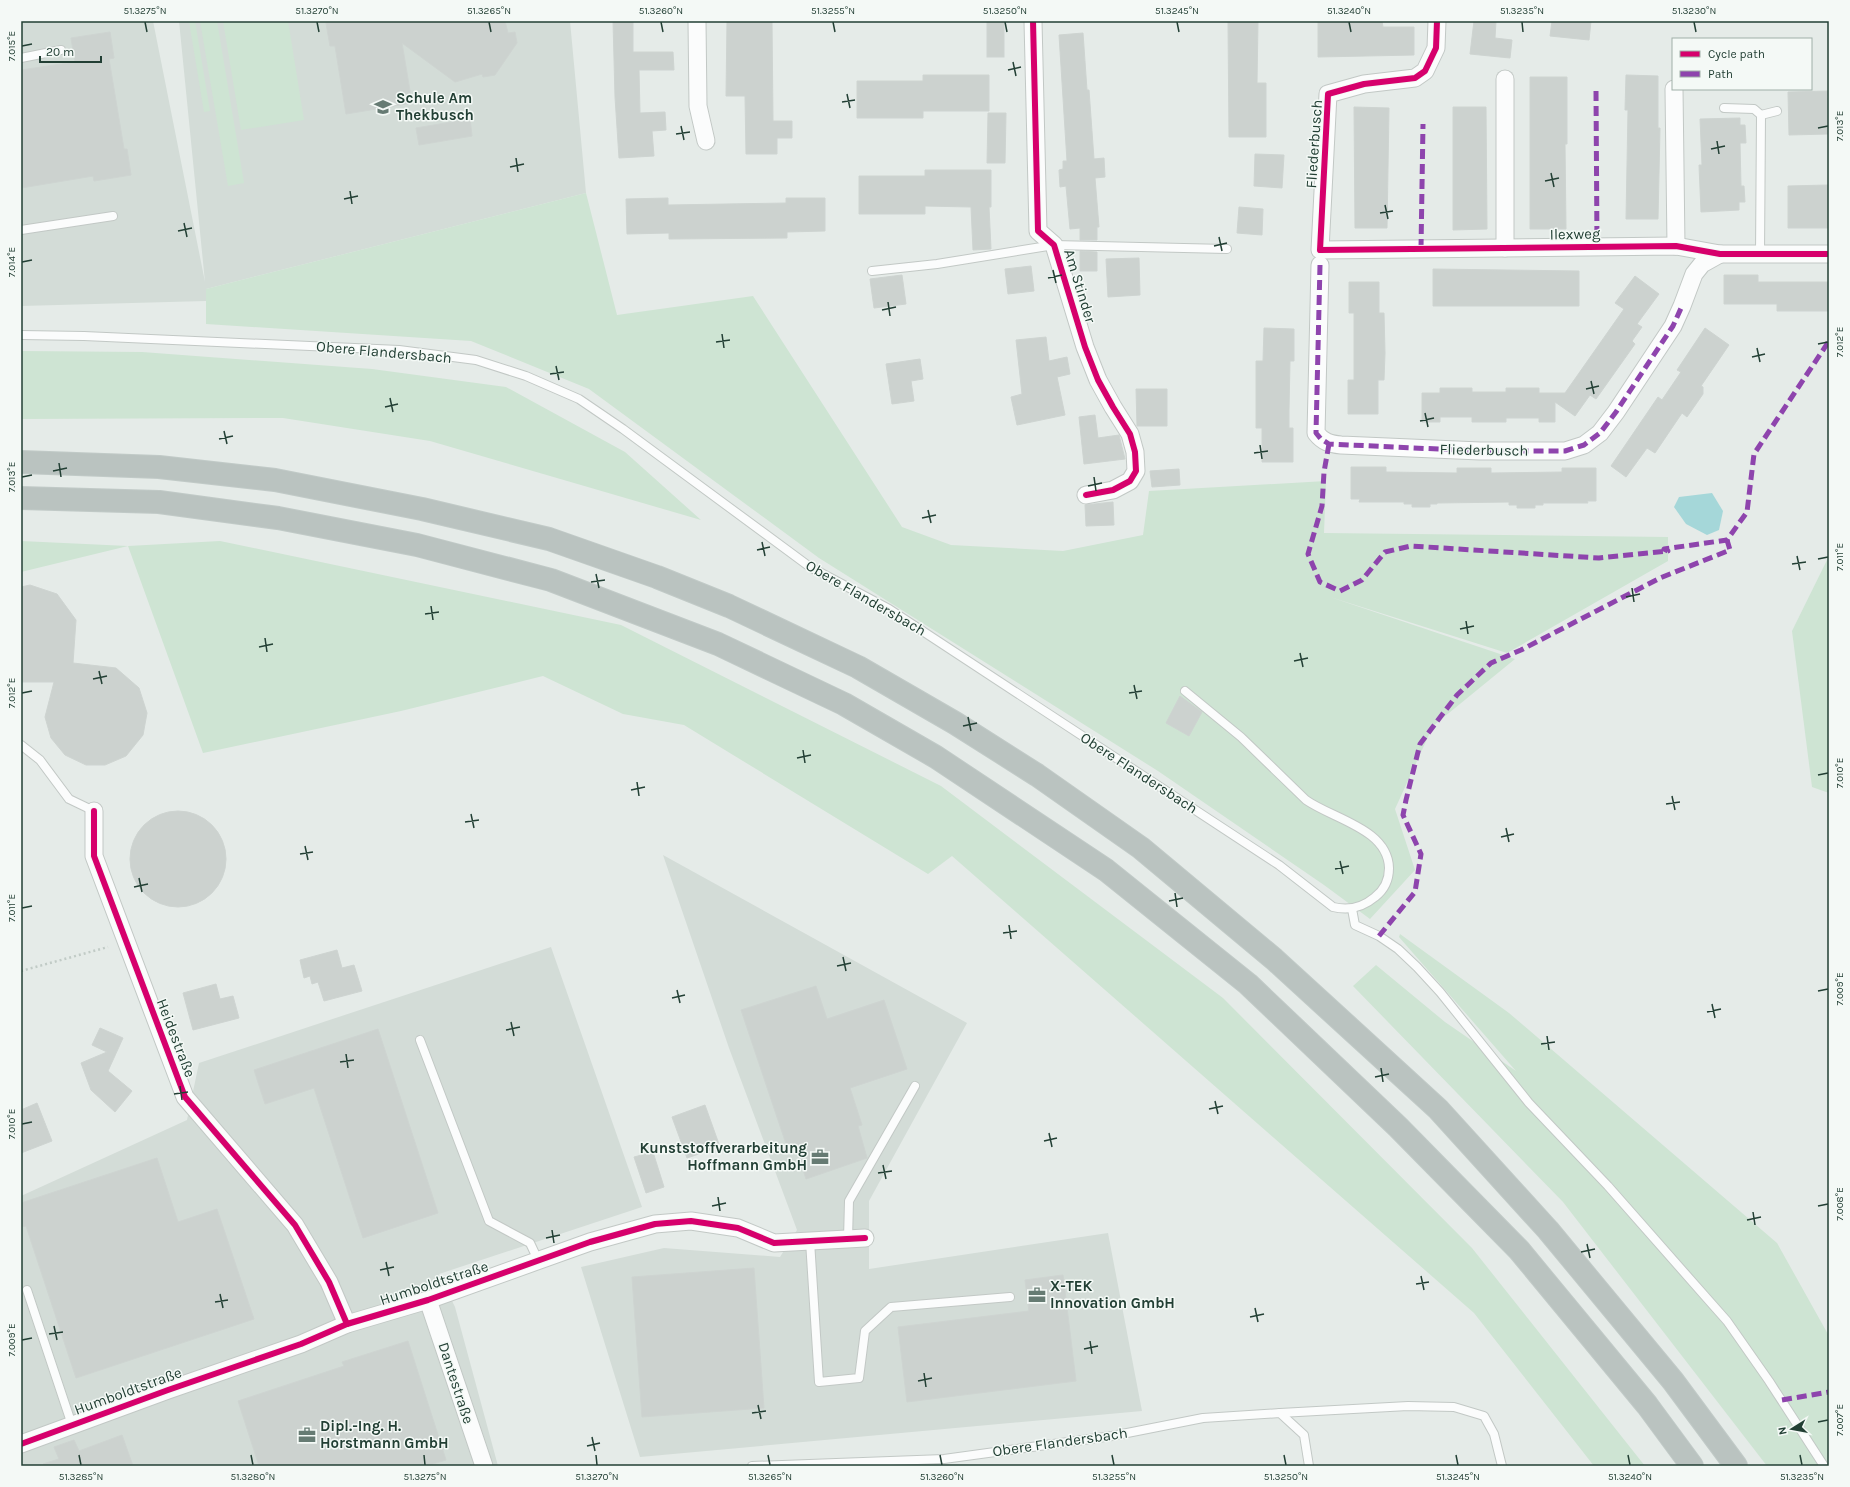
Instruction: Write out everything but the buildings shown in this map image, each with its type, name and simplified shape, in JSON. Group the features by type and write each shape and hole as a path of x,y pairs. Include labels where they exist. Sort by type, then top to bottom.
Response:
{"highway":[{"path":"21,462 159,467 275,480 422,509 549,539 729,606 858,667 955,723 1037,775 1142,848 1274,959 1438,1109 1548,1230 1673,1381 1736,1466"},
{"path":"21,498 159,502 278,518 416,544 552,580 718,644 844,704 936,757 1106,870 1248,984 1398,1127 1519,1250 1647,1405 1692,1466"}],"street":[{"path":"697,21 698,106 706,142"},
{"name":"Am Stinder","path":"1034,21 1038,230 1054,245 1085,348 1098,380 1130,434 1135,452 1136,471 1130,481 1113,490 1086,495"},
{"name":"Fliederbusch","path":"1437,21 1436,48 1425,71 1415,78 1364,84 1328,94 1320,258 1316,433 1321,439 1329,444 1480,451 1565,450 1584,445 1600,433 1616,412 1673,326 1694,274 1702,264 1720,254"},
{"path":"1505,79 1505,248"},
{"path":"1674,90 1676,246"},
{"name":"Ilexweg","path":"1320,258 1505,248 1676,246 1720,254 1829,254"},
{"name":"Heidestraße","path":"94,811 94,856 184,1097 296,1225 329,1282 347,1324"},
{"name":"Humboldtstraße","path":"21,1444 301,1344 347,1324 428,1300 590,1242 655,1224 691,1221 738,1228 774,1243 857,1238"},
{"name":"Dantestraße","path":"428,1300 484,1466"}],"lane":[{"path":"21,58 61,50"},
{"path":"1724,108 1754,109 1761,114 1777,111"},
{"path":"1760,254 1761,114"},
{"path":"21,230 112,216"},
{"name":"Am Stinder","path":"1054,245 1227,249"},
{"path":"872,271 937,264 1054,245"},
{"name":"Obere Flandersbach","path":"21,335 84,336 399,350 476,360 526,376 579,399 623,429 810,567 889,609 1279,865 1333,907 1343,910 1352,910"},
{"path":"1185,692 1241,737 1306,800 1323,811 1362,829 1375,838 1381,845 1389,864 1389,874 1380,893 1373,899 1352,910 1355,925 1379,936 1398,949 1422,972 1529,1103 1608,1186 1722,1316 1770,1381 1824,1466"},
{"name":"Heidestraße","path":"21,745 40,760 69,799 94,811"},
{"path":"420,1040 489,1221 530,1243 538,1260"},
{"path":"857,1238 849,1201 915,1086"},
{"path":"810,1241 819,1382 859,1378 865,1331 891,1307 1010,1297"},
{"path":"27,1290 72,1425"},
{"name":"Obere Flandersbach","path":"752,1466 944,1459 1112,1436 1203,1418 1408,1406 1454,1407 1484,1416 1494,1434 1502,1466"},
{"path":"1280,1413 1304,1435 1309,1466"}],"path":[{"path":"21,971 126,942"}],"shaded area":[{"name":"Schule Am Thekbusch","path":"21,21 153,21 205,282 179,21 570,21 586,193 206,289 206,301 21,306"},
{"path":"663,855 967,1023 869,1201 869,1269 1108,1233 1142,1411 640,1457 581,1267 664,1248 780,1257 797,1230 729,1048"},
{"path":"551,947 642,1207 439,1274 455,1307 498,1466 21,1466 21,1196 187,1120 199,1063"}],"green space":[{"path":"189,21 195,21 210,111 204,112"},
{"path":"200,21 217,21 244,183 228,186"},
{"path":"223,21 288,21 304,120 241,130"},
{"path":"586,193 617,315 753,296 902,527 951,545 1063,551 1143,535 1149,491 1326,481 1324,533 1668,537 1668,561 1507,653 1330,597 1515,659 1433,726 1395,809 1415,870 1370,919 1324,885 1158,771 819,558 589,389 471,341 206,324 206,289"},
{"path":"21,351 142,352 372,369 506,387 625,452 701,520 430,441 283,418 21,419"},
{"path":"21,541 128,546 21,572"},
{"path":"220,541 621,625 941,786 1223,998 1472,1248 1645,1466 1594,1466 1474,1313 952,856 928,874 684,725 623,714 543,676 401,711 203,753 128,546"},
{"path":"1829,556 1829,793 1812,787 1792,631"},
{"path":"1400,934 1509,1013 1777,1243 1829,1336 1829,1466 1767,1466 1563,1202 1353,986 1376,965 1445,1022 1516,1071 1399,937"}],"water":[{"path":"1712,493 1723,511 1719,530 1707,535 1686,524 1674,507 1679,497"}],"marked path":[{"path":"1596,91 1597,247"},
{"path":"1421,249 1423,124"},
{"path":"1320,265 1316,433 1321,439 1329,444 1480,451 1565,451 1584,445 1600,433 1616,412 1673,326 1682,306"},
{"path":"1329,444 1324,472 1322,506 1308,554 1320,582 1340,591 1362,580 1385,552 1411,546 1599,558 1668,551 1664,549 1727,540 1747,512 1754,454 1829,341"},
{"path":"1379,936 1415,892 1421,854 1403,815 1406,800 1420,744 1457,695 1491,663 1521,650 1660,578 1730,550 1727,540"},
{"path":"1782,1400 1829,1392"}],"cycle path":[{"path":"1033,21 1038,231 1054,245 1085,347 1098,380 1130,434 1135,452 1136,471 1130,481 1113,490 1086,495"},
{"path":"1437,21 1436,48 1425,71 1415,78 1364,84 1328,94 1320,250 1676,246 1720,254 1829,254"},
{"path":"94,811 94,856 185,1097 295,1225 329,1282 347,1324"},
{"path":"21,1444 168,1390 301,1344 347,1324 428,1300 590,1242 655,1224 691,1221 738,1228 774,1243 865,1238"}],"place":[{"name":"Schule Am Thekbusch","path":"383,107"},
{"name":"Kunststoffverarbeitung Hoffmann GmbH","path":"820,1157"},
{"name":"X-TEK Innovation GmbH","path":"1037,1295"},
{"name":"Dipl.-Ing. H. Horstmann GmbH","path":"307,1435"}]}
